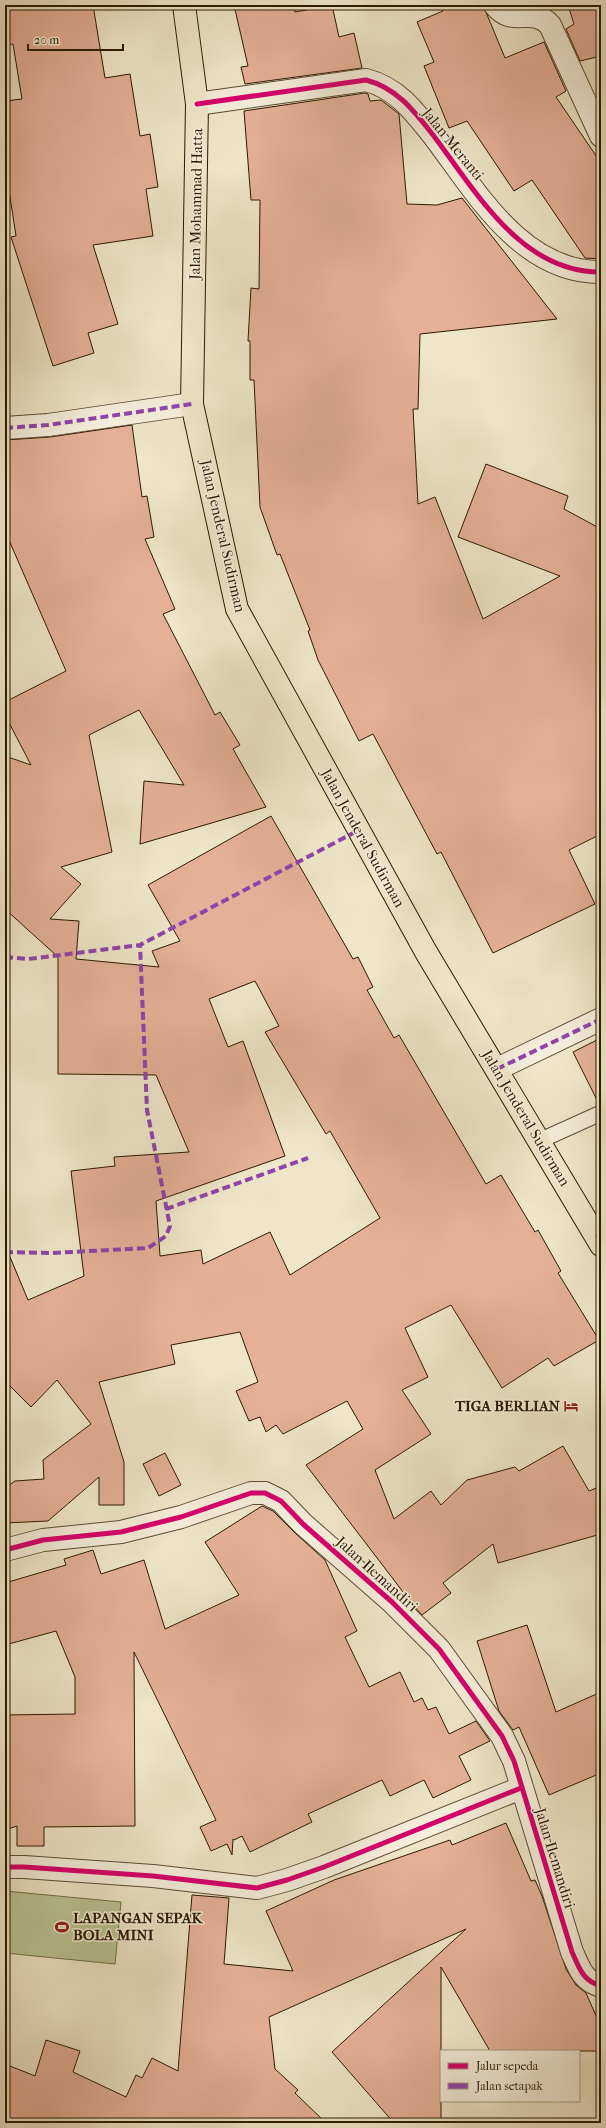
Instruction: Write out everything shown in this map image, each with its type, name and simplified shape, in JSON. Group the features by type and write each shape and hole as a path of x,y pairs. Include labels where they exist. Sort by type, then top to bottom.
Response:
{"main road":[{"name":"Jalan Mohammad Hatta","path":"184,5 197,104 192,404"},
{"name":"Jalan Jenderal Sudirman","path":"192,404 237,609 426,952 599,1239"}],"street":[{"path":"495,5 502,14 508,17 534,16 543,18 550,25 601,136"},
{"name":"Jalan Meranti","path":"197,104 366,80 382,84 395,93 421,120 500,223 532,251 554,262 590,272 601,272"},
{"path":"5,428 48,425 192,404"},
{"path":"497,1069 601,1019"},
{"name":"Jalan Ilemandiri","path":"5,1550 43,1540 121,1532 181,1517 251,1493 265,1493 281,1501 302,1524 392,1602 439,1649 502,1736 514,1761 572,1952 582,1973 590,1982 601,1986"},
{"path":"5,1867 153,1876 257,1888 287,1880 324,1867 521,1788"}],"lane":[{"path":"539,1141 601,1113"}],"green space":[{"name":"LAPANGAN SEPAK BOLA MINI","path":"5,1891 121,1902 115,1964 5,1953"}],"building":[{"path":"5,5 93,5 105,78 130,74 140,136 150,134 158,187 146,189 153,236 93,245 118,324 88,333 94,353 53,366 11,237 16,236 5,164 5,101 22,99 13,44 5,45"},
{"path":"234,5 293,5 295,12 332,5 339,37 354,33 362,68 245,84 241,67 248,66"},
{"path":"440,5 483,5 505,58 544,42 566,91 556,97 601,163 601,259 585,258 532,180 514,191 467,121 449,128 424,66 434,62 417,22 443,11"},
{"path":"568,5 601,5 601,56 580,61 566,29 574,24"},
{"path":"365,93 368,94 370,101 381,100 399,114 407,204 437,205 462,198 557,319 420,334 418,409 413,409 418,504 435,497 483,619 560,576 458,537 486,464 568,496 564,509 601,529 601,834 569,850 595,904 493,953 441,852 437,854 373,734 359,741 318,660 308,631 310,630 280,554 277,555 260,507 254,380 250,380 250,341 248,341 251,288 259,289 260,200 251,200 244,111"},
{"path":"132,425 142,497 147,496 154,537 145,539 175,609 163,614 215,715 220,712 240,745 233,749 266,807 140,844 144,781 184,785 139,710 89,735 112,852 61,867 81,884 50,919 79,921 76,959 159,967 152,951 180,941 148,885 271,816 353,959 358,957 373,987 367,990 394,1038 399,1035 486,1184 501,1175 535,1232 538,1230 561,1271 558,1273 599,1340 554,1366 548,1358 502,1388 451,1305 405,1328 428,1377 402,1390 431,1434 375,1470 394,1519 431,1491 441,1505 467,1480 515,1467 519,1471 563,1446 589,1491 601,1486 601,1534 498,1563 493,1544 443,1583 451,1593 422,1615 306,1465 363,1429 347,1401 283,1434 276,1425 266,1432 260,1417 249,1421 236,1391 258,1382 240,1332 171,1345 175,1364 99,1382 124,1462 124,1505 99,1505 99,1477 48,1521 5,1523 5,1488 15,1481 44,1479 43,1460 91,1424 57,1380 31,1407 5,1381 5,1245 28,1300 84,1276 71,1171 115,1166 114,1157 189,1152 156,1075 58,1074 58,957 5,909 5,756 31,765 5,715 5,702 66,671 5,531 5,440 50,437","holes":["255,981 279,1026 265,1032 326,1134 330,1131 380,1218 290,1275 270,1232 203,1264 201,1250 160,1256 156,1201 285,1156 243,1041 228,1047 209,999"]},
{"path":"601,1038 601,1104 599,1104 573,1052"},
{"path":"165,1453 181,1485 159,1496 143,1464"},
{"path":"262,1506 273,1511 325,1560 357,1631 345,1637 369,1687 400,1672 414,1702 422,1698 428,1710 436,1707 449,1734 476,1721 490,1741 459,1756 471,1780 433,1798 424,1780 390,1796 382,1780 308,1814 312,1822 250,1852 242,1836 234,1840 233,1839 232,1855 227,1844 211,1851 200,1827 216,1820 134,1652 135,1826 44,1827 44,1846 17,1846 17,1826 5,1830 5,1715 75,1714 75,1677 56,1631 5,1645 5,1583 66,1565 64,1559 93,1550 101,1574 144,1560 165,1629 239,1595 205,1542"},
{"path":"527,1625 556,1712 601,1692 601,1773 549,1795 519,1727 513,1730 499,1711 477,1641"},
{"path":"506,1823 531,1881 535,1880 542,1896 566,1969 576,1985 586,1993 601,2027 601,2051 489,2050 441,1967 441,2123 394,2123 332,2052 466,1929 269,2017 275,2069 298,2090 295,2093 326,2123 24,2123 5,2117 5,2064 35,2076 46,2040 80,2051 73,2072 126,2097 136,2075 142,2078 152,2058 178,2071 192,1895 229,1898 224,1964 293,1971 266,1911 334,1880 450,1840 452,1845"}],"marked path":[{"path":"5,428 48,425 192,404"},
{"path":"5,957 28,959 140,945 359,830"},
{"path":"5,1252 52,1253 148,1248 166,1236 170,1226 147,1110 140,945"},
{"path":"497,1069 601,1019"},
{"path":"166,1209 308,1158"},
{"path":"596,1237 601,1235"}],"cycle path":[{"path":"197,104 366,80 377,84 396,95 412,109 484,203 524,244 547,259 573,269 601,272"},
{"path":"5,1550 43,1540 121,1532 181,1517 251,1493 265,1493 281,1501 303,1524 392,1602 439,1649 502,1736 514,1761 572,1952 582,1973 590,1981 601,1986"},
{"path":"5,1867 153,1876 257,1888 287,1880 324,1867 521,1788"}],"place":[{"name":"TIGA BERLIAN","path":"571,1406"},
{"name":"LAPANGAN SEPAK BOLA MINI","path":"62,1927"}]}
